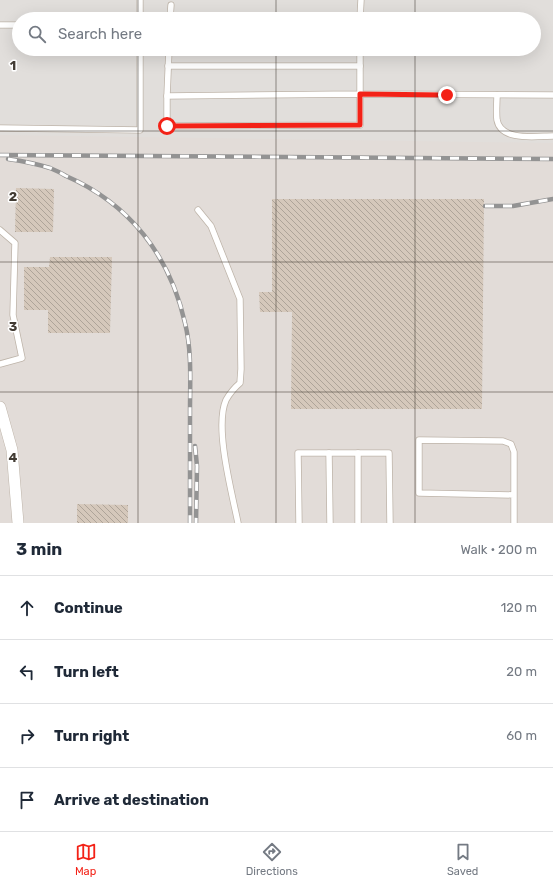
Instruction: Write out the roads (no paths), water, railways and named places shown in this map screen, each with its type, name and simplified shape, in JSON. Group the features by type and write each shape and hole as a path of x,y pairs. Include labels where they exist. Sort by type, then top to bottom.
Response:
{"street":[{"path":"0,407 12,450 18,523"}],"lane":[{"path":"140,0 140,12"},
{"path":"360,12 361,0"},
{"path":"170,12 171,5"},
{"path":"0,24 12,25"},
{"path":"0,128 140,130 140,56"},
{"path":"169,56 167,126 360,125 360,56"},
{"path":"168,66 360,66"},
{"path":"167,96 360,94 553,95"},
{"path":"497,95 497,122 505,133 516,136 553,136"},
{"path":"198,210 211,226 240,299 240,383 231,392 226,402 222,425 227,472 238,523"},
{"path":"0,230 15,243 13,315 22,358 0,364"},
{"path":"514,495 419,493 419,440 503,441 511,444 514,452 514,495 514,523"},
{"path":"299,523 298,453 389,453 390,523"},
{"path":"329,453 330,523"},
{"path":"358,453 358,523"}],"railway":[{"path":"0,155 553,159"},
{"path":"8,159 52,169 89,188 109,201 128,217 158,254 178,299 189,344 190,523"},
{"path":"485,206 513,206 553,199"},
{"path":"195,446 197,466 196,523"}]}
